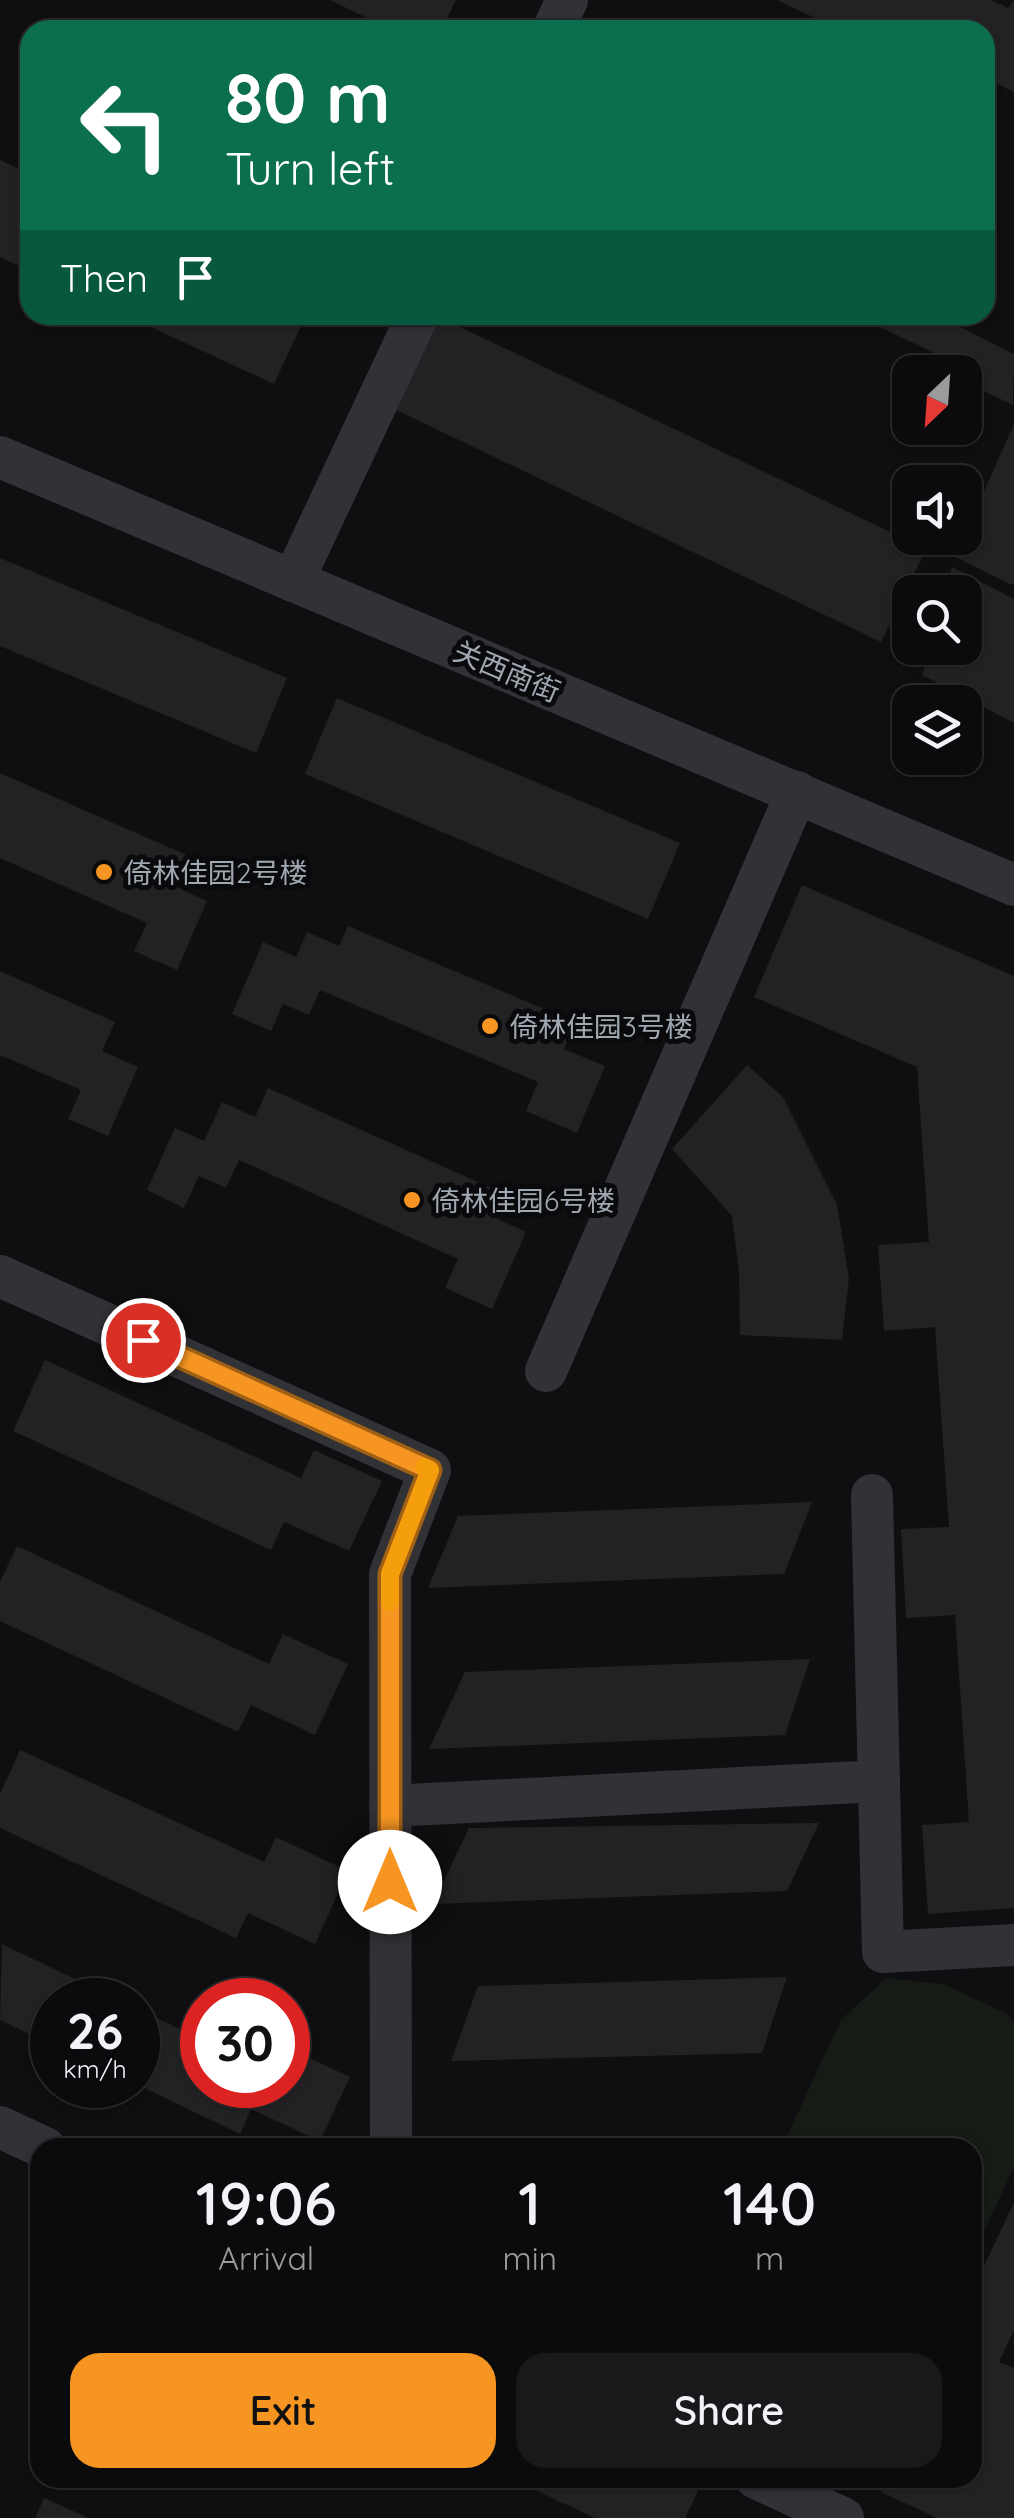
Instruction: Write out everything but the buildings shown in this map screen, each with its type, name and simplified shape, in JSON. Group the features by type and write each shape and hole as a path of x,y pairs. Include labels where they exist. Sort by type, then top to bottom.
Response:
{"street":[{"path":"293,582 413,325"},
{"name":"关西南街","path":"0,457 1014,885"},
{"path":"546,1371 797,792"},
{"path":"0,1276 430,1470 390,1574 391,2138"},
{"path":"872,1495 883,1952 1014,1945"},
{"path":"390,1806 879,1781"},
{"path":"0,2127 30,2141"},
{"path":"778,2488 843,2518"}],"shaded area":[{"path":"886,1978 944,1984 1007,2014 1014,2023 1014,2167 982,2236 982,2138 786,2138 841,2020"}],"slow traffic":[{"path":"390,1602 390,1574 430,1470 424,1467"}],"place":[{"name":"倚林佳园2号楼","path":"104,872"},
{"name":"倚林佳园3号楼","path":"490,1026"},
{"name":"倚林佳园6号楼","path":"412,1200"}],"route":[{"path":"143,1340 430,1470 390,1574 390,1882"}]}
